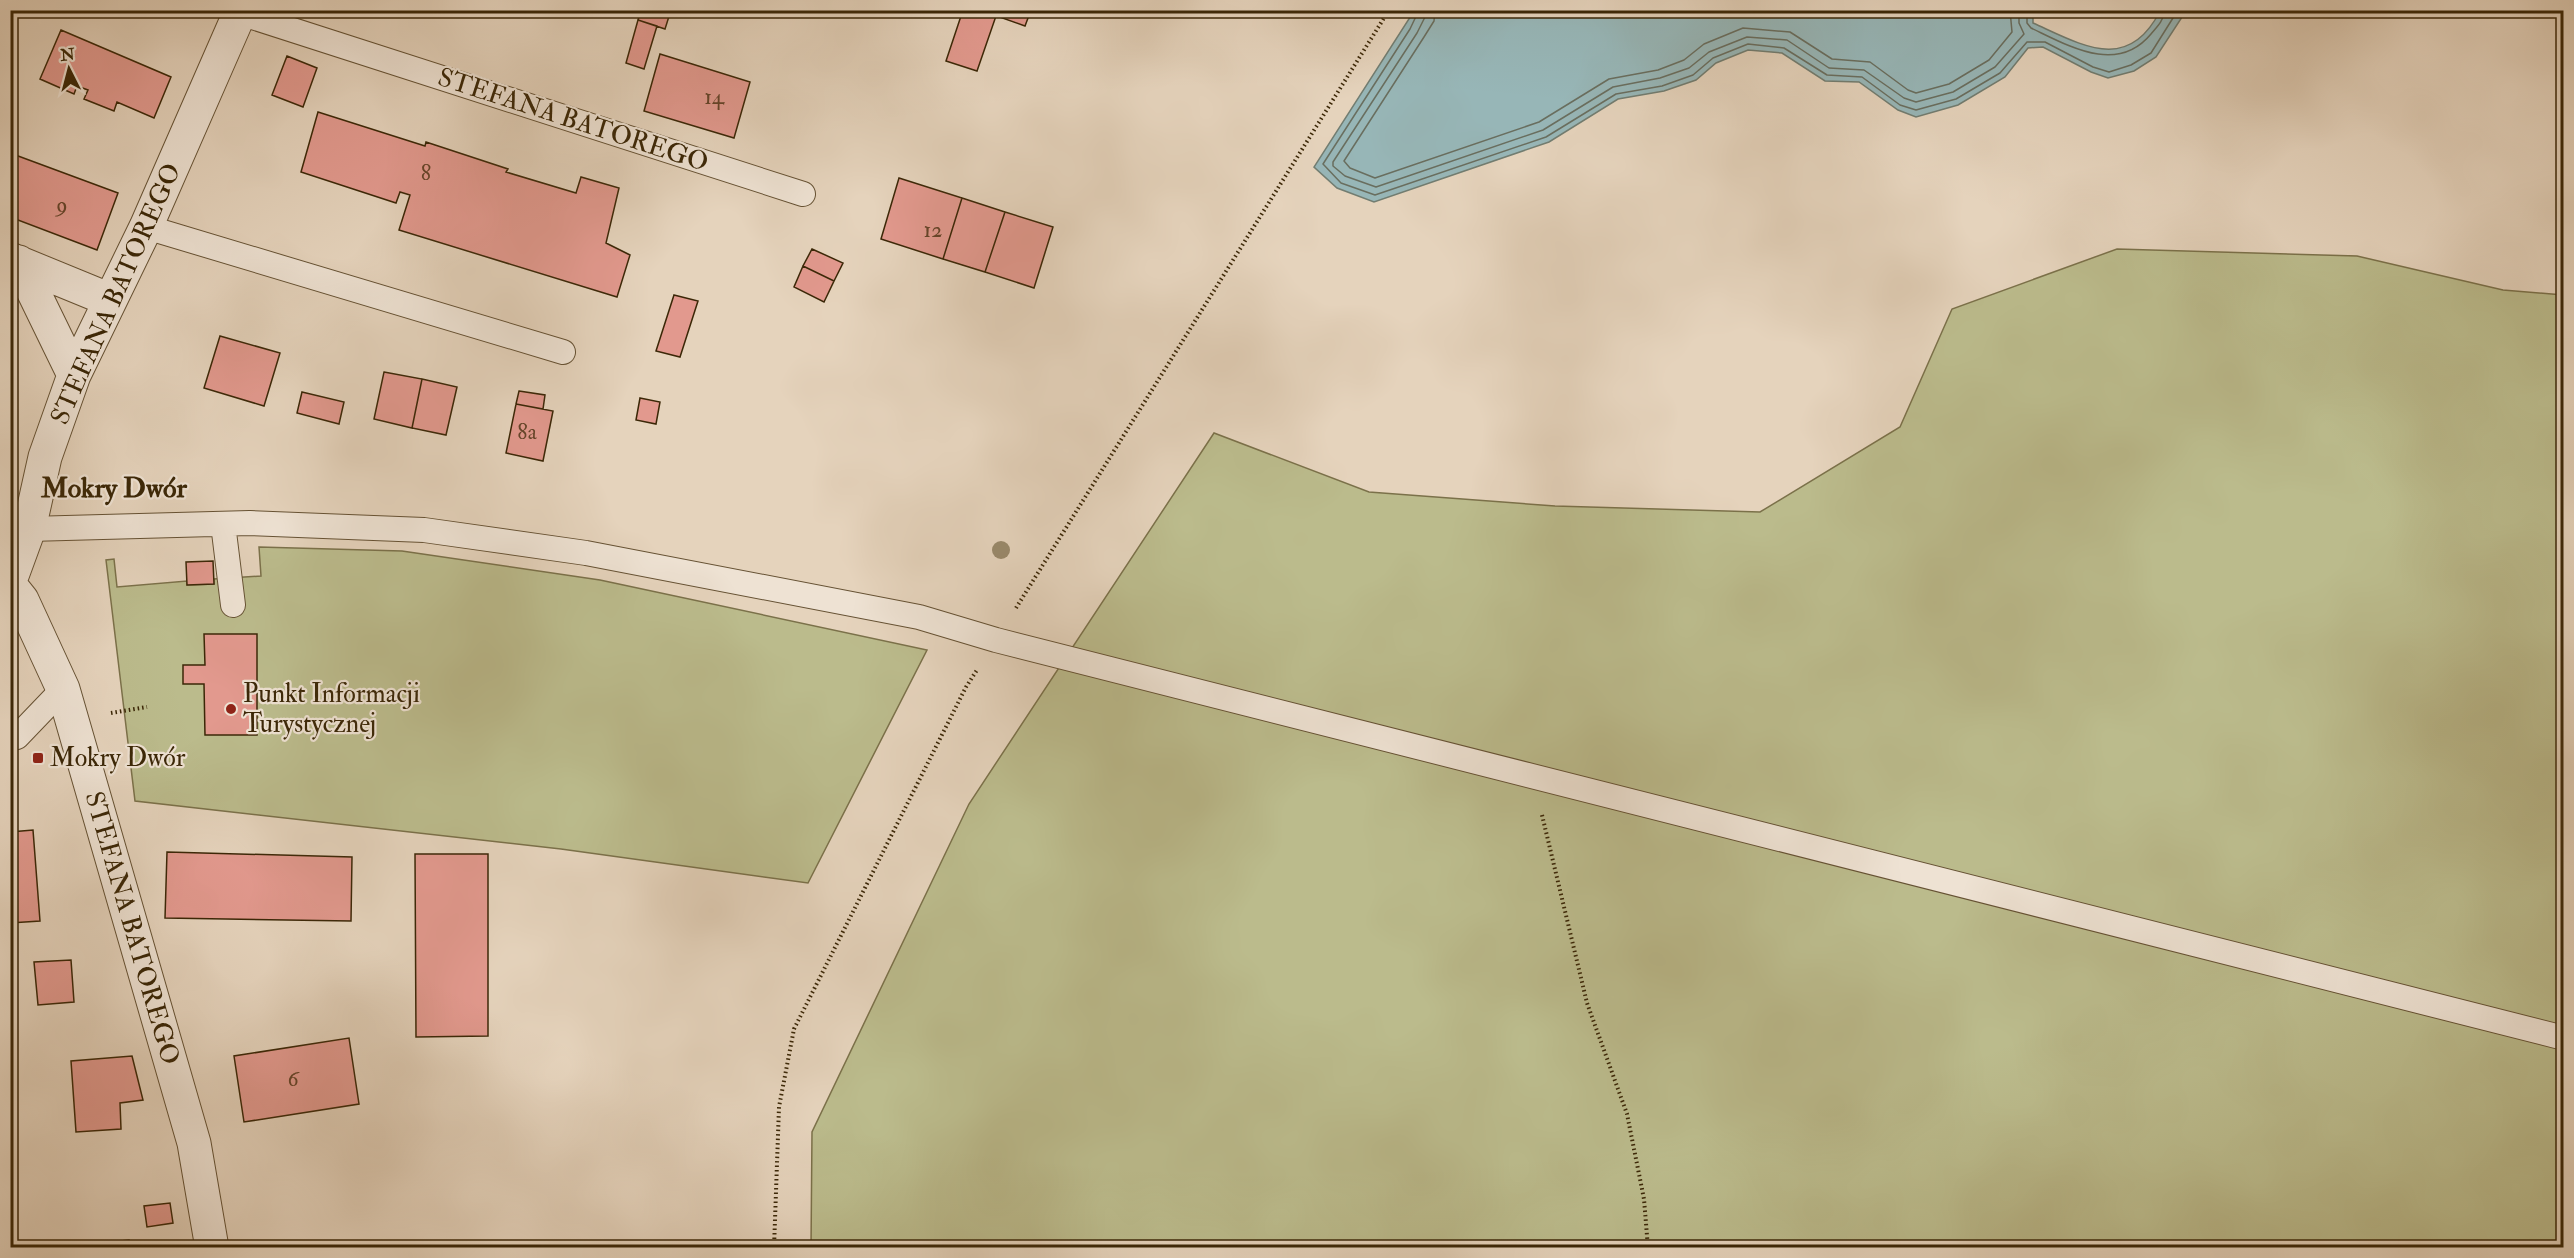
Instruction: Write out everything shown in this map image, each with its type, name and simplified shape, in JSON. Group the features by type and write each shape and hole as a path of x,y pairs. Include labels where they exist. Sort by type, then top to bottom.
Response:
{"street":[{"name":"STEFANA BATOREGO","path":"212,1248 194,1143 63,689 22,600 10,583 29,529 45,457 74,375 146,227 241,12"},
{"path":"15,261 110,300"},
{"path":"15,261 74,375"}],"lane":[{"name":"STEFANA BATOREGO","path":"241,12 803,194"},
{"path":"146,227 563,352"},
{"path":"224,524 233,605"},
{"path":"29,529 224,524 424,530 586,553 920,617 996,640 2564,1038"},
{"path":"10,739 17,737 63,689"}],"path":[{"path":"774,1248 779,1107 794,1029 966,687 1389,10"},
{"path":"1533,775 1587,1003 1627,1114 1644,1199 1648,1248"}],"green space":[{"path":"2117,249 2357,256 2503,290 2563,295 2563,1247 811,1248 812,1132 969,804 1214,433 1369,492 1555,506 1760,512 1900,427 1952,309"},
{"path":"259,547 402,551 600,580 927,650 808,883 561,849 135,801 106,560 114,559 117,587 187,581 187,585 214,584 214,579 261,576"}],"water":[{"path":"1414,11 2033,11 2033,23 2069,39 2103,49 2119,48 2134,43 2147,31 2160,11 2186,11 2156,57 2134,71 2108,78 2091,72 2043,47 2028,48 2005,77 1958,105 1916,117 1898,110 1859,82 1825,81 1782,53 1748,50 1716,63 1696,80 1664,91 1618,99 1549,142 1374,202 1337,188 1314,167"}],"building":[{"path":"641,10 671,10 665,29 638,20"},
{"path":"963,10 980,10 996,16 977,71 946,61"},
{"path":"980,10 1031,10 1025,26"},
{"path":"638,20 657,26 644,69 626,63"},
{"path":"61,30 171,77 154,118 117,102 114,111 84,99 88,90 77,86 74,94 40,79"},
{"path":"660,54 750,82 734,138 644,111"},
{"path":"287,56 317,68 303,107 272,95"},
{"path":"318,112 425,146 426,142 508,169 506,172 576,193 581,177 619,188 606,243 630,255 617,297 399,230 410,195 400,192 396,203 301,172"},
{"path":"10,153 118,193 97,250 10,217"},
{"path":"899,178 962,198 943,259 881,239"},
{"path":"962,198 1005,212 985,272 943,259"},
{"path":"1005,212 1053,227 1034,288 985,272"},
{"path":"812,249 843,263 834,281 803,266"},
{"path":"803,266 834,281 824,302 794,287"},
{"path":"674,295 698,301 680,357 656,351"},
{"path":"220,336 280,353 264,406 204,388"},
{"path":"384,372 422,379 412,428 374,419"},
{"path":"422,379 457,387 446,435 412,428"},
{"path":"519,391 545,395 543,409 516,404"},
{"path":"302,392 344,402 339,424 297,413"},
{"path":"640,398 660,402 656,424 636,420"},
{"path":"516,404 553,411 543,461 506,453"},
{"path":"213,561 214,584 187,585 186,562"},
{"name":"Punkt Informacji Turystycznej","path":"204,634 257,634 257,735 205,735 204,684 183,684 183,665 205,665"},
{"path":"33,830 40,921 10,923 10,832"},
{"path":"167,852 352,857 351,921 165,918"},
{"path":"415,854 488,854 488,1036 416,1037"},
{"path":"71,960 74,1002 38,1005 34,962"},
{"path":"349,1038 359,1104 244,1122 234,1056"},
{"path":"132,1056 143,1100 120,1103 121,1129 76,1132 71,1061"},
{"path":"170,1203 173,1223 147,1227 144,1206"},
{"path":"129,1240 130,1248 81,1248 81,1245"}],"place":[{"name":"Punkt Informacji Turystycznej","path":"231,709"},
{"name":"Mokry Dwór","path":"38,758"}],"district":[{"name":"Mokry Dwór","path":"114,488"}]}
